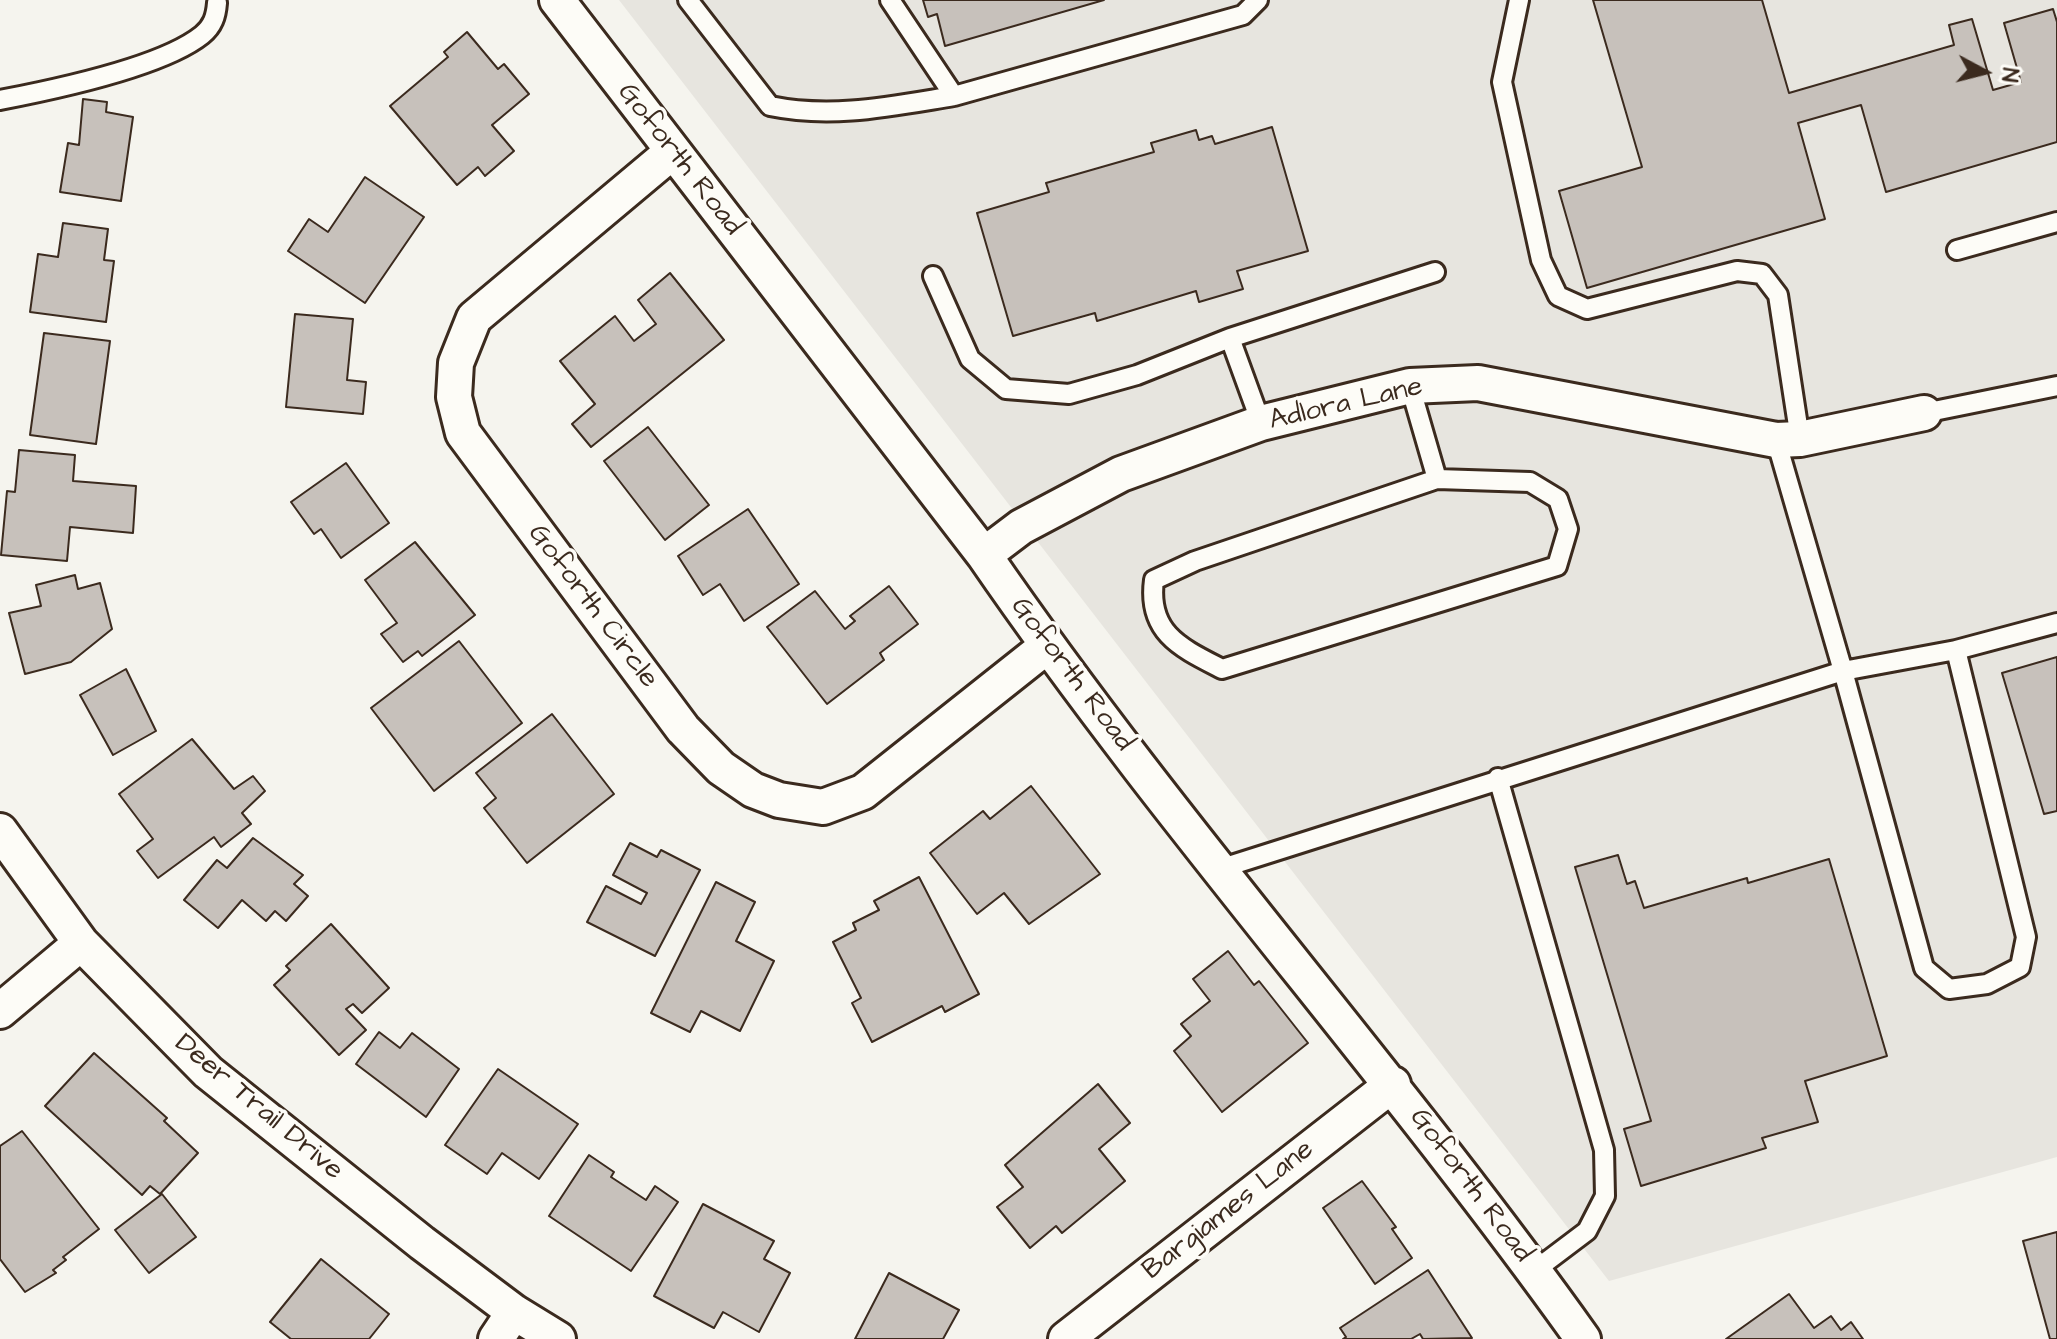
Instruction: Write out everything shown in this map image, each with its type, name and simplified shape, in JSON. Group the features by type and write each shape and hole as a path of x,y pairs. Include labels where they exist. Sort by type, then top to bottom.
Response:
{"street":[{"name":"Goforth Road","path":"558,3 984,555 1047,646 1219,869 1393,1084 1583,1339"},
{"name":"Goforth Circle","path":"672,152 474,318 456,363 454,397 463,433 683,729 721,768 753,790 779,800 823,807 863,792 1047,646"},
{"name":"Adlora Lane","path":"984,555 1021,527 1121,474 1261,423 1410,386 1478,383 1788,439 1924,413"},
{"name":"Deer Trail Drive","path":"0,831 81,943 208,1072 505,1326 558,1339"},
{"path":"0,1011 81,943"},
{"name":"Bargiames Lane","path":"1066,1339 1393,1084"}],"lane":[{"path":"688,0 770,106 800,112 844,113 954,96 1243,15 1258,0"},
{"path":"890,0 954,96"},
{"path":"1519,0 1502,82 1541,260 1558,296 1587,309 1737,271 1762,274 1778,295 1788,439 1843,671 1924,968 1949,989 1987,984 2020,967 2026,937 1956,650"},
{"path":"0,100 110,73 160,56 202,35 216,18 217,3"},
{"path":"1957,250 2057,222"},
{"path":"933,276 970,359 1006,389 1069,394 1137,375 1230,338 1435,272"},
{"path":"1230,338 1261,423"},
{"path":"1410,386 1437,479"},
{"path":"1924,413 2057,386"},
{"path":"1437,479 1530,482 1558,499 1568,529 1557,566 1222,669 1184,650 1162,630 1151,602 1154,580 1195,561 1437,479"},
{"path":"1219,869 1843,671 1956,650 2057,623"},
{"path":"1498,778 1604,1150 1605,1196 1587,1231 1534,1271"}],"shaded area":[{"path":"619,0 2057,0 2057,1157 1609,1281"}],"building":[{"path":"923,0 1104,0 945,46 937,14 928,17"},
{"path":"1593,0 1762,0 1789,93 1954,45 1949,25 1972,19 1993,90 2021,82 2004,23 2053,9 2057,22 2057,142 1886,192 1861,105 1798,123 1825,219 1587,288 1559,191 1642,167"},
{"path":"467,32 498,69 504,64 529,94 492,125 514,151 485,176 478,167 457,185 390,106 448,57 444,52"},
{"path":"83,99 107,102 106,112 133,117 121,201 60,192 68,143 79,145"},
{"path":"1272,127 1308,251 1237,271 1243,289 1199,302 1196,291 1097,321 1095,313 1013,336 977,213 1049,192 1046,183 1154,152 1151,143 1196,130 1199,140 1212,136 1215,144"},
{"path":"365,177 424,217 365,303 288,251 309,219 328,232"},
{"path":"63,223 108,229 104,260 114,261 106,322 30,312 38,254 58,257"},
{"path":"670,273 724,340 591,447 572,424 595,404 560,361 615,316 634,341 656,324 638,300"},
{"path":"295,314 353,319 347,380 366,382 363,414 286,407"},
{"path":"44,333 110,341 96,444 30,435"},
{"path":"648,427 709,505 665,540 604,461"},
{"path":"19,450 75,455 73,481 136,486 133,533 70,527 67,561 1,555 7,491 15,492"},
{"path":"346,463 389,523 341,558 321,529 314,534 291,502"},
{"path":"748,509 799,584 744,621 720,584 703,595 678,556"},
{"path":"415,542 475,615 422,656 418,651 403,662 381,634 397,623 365,580"},
{"path":"75,575 78,589 100,583 112,629 71,662 25,674 9,613 41,606 36,585"},
{"path":"889,586 918,624 880,653 884,660 827,704 767,627 815,591 845,629 855,621 850,616"},
{"path":"459,641 522,723 434,791 371,708"},
{"path":"2057,657 2057,811 2044,814 2002,673"},
{"path":"126,669 156,731 113,755 80,695"},
{"path":"552,714 614,794 527,863 484,808 496,798 476,773"},
{"path":"192,739 234,789 253,776 265,791 242,813 251,824 221,847 214,837 158,878 137,851 153,839 119,794"},
{"path":"1031,786 1100,874 1029,924 1004,893 977,914 930,853 983,811 990,819"},
{"path":"253,838 303,875 294,884 308,896 286,921 275,911 266,921 242,900 218,928 184,900 217,860 227,868"},
{"path":"630,843 657,857 661,850 700,870 655,956 587,922 606,886 641,904 647,893 613,875"},
{"path":"1618,855 1627,884 1635,881 1644,908 1747,878 1748,883 1829,859 1887,1056 1805,1081 1818,1122 1762,1138 1766,1148 1641,1186 1624,1129 1651,1121 1575,867"},
{"path":"919,877 979,994 945,1012 942,1006 872,1042 852,1003 861,998 833,942 856,930 853,923 879,910 874,901"},
{"path":"716,882 755,902 736,941 774,961 740,1031 701,1011 690,1032 651,1013"},
{"path":"331,924 389,988 362,1013 353,1004 346,1009 366,1030 339,1055 274,985 290,970 286,966"},
{"path":"1228,951 1254,985 1259,981 1308,1043 1222,1112 1174,1051 1191,1036 1181,1024 1210,1001 1193,979"},
{"path":"379,1032 400,1048 412,1033 459,1069 426,1117 356,1064"},
{"path":"94,1053 167,1118 164,1121 198,1153 160,1194 150,1186 142,1195 45,1106"},
{"path":"498,1069 578,1124 539,1179 502,1153 487,1174 445,1145"},
{"path":"1098,1084 1130,1123 1099,1149 1125,1181 1062,1233 1056,1226 1030,1248 997,1207 1023,1187 1005,1165"},
{"path":"22,1131 99,1229 63,1257 66,1260 53,1270 56,1273 25,1292 0,1259 0,1146"},
{"path":"589,1155 614,1172 611,1177 646,1200 655,1186 678,1202 631,1271 549,1216"},
{"path":"1362,1181 1396,1227 1392,1229 1412,1258 1375,1284 1323,1208"},
{"path":"162,1194 196,1237 149,1273 115,1230"},
{"path":"703,1204 774,1241 764,1259 790,1273 759,1332 723,1312 714,1328 654,1296"},
{"path":"2057,1232 2057,1339 2050,1339 2023,1241"},
{"path":"321,1259 389,1314 369,1339 291,1339 270,1322"},
{"path":"1428,1270 1472,1338 1423,1339 1420,1334 1411,1339 1343,1339 1346,1337 1340,1328"},
{"path":"889,1273 959,1310 943,1339 855,1339"},
{"path":"1789,1294 1814,1328 1831,1316 1841,1330 1851,1322 1863,1339 1726,1339"}]}
